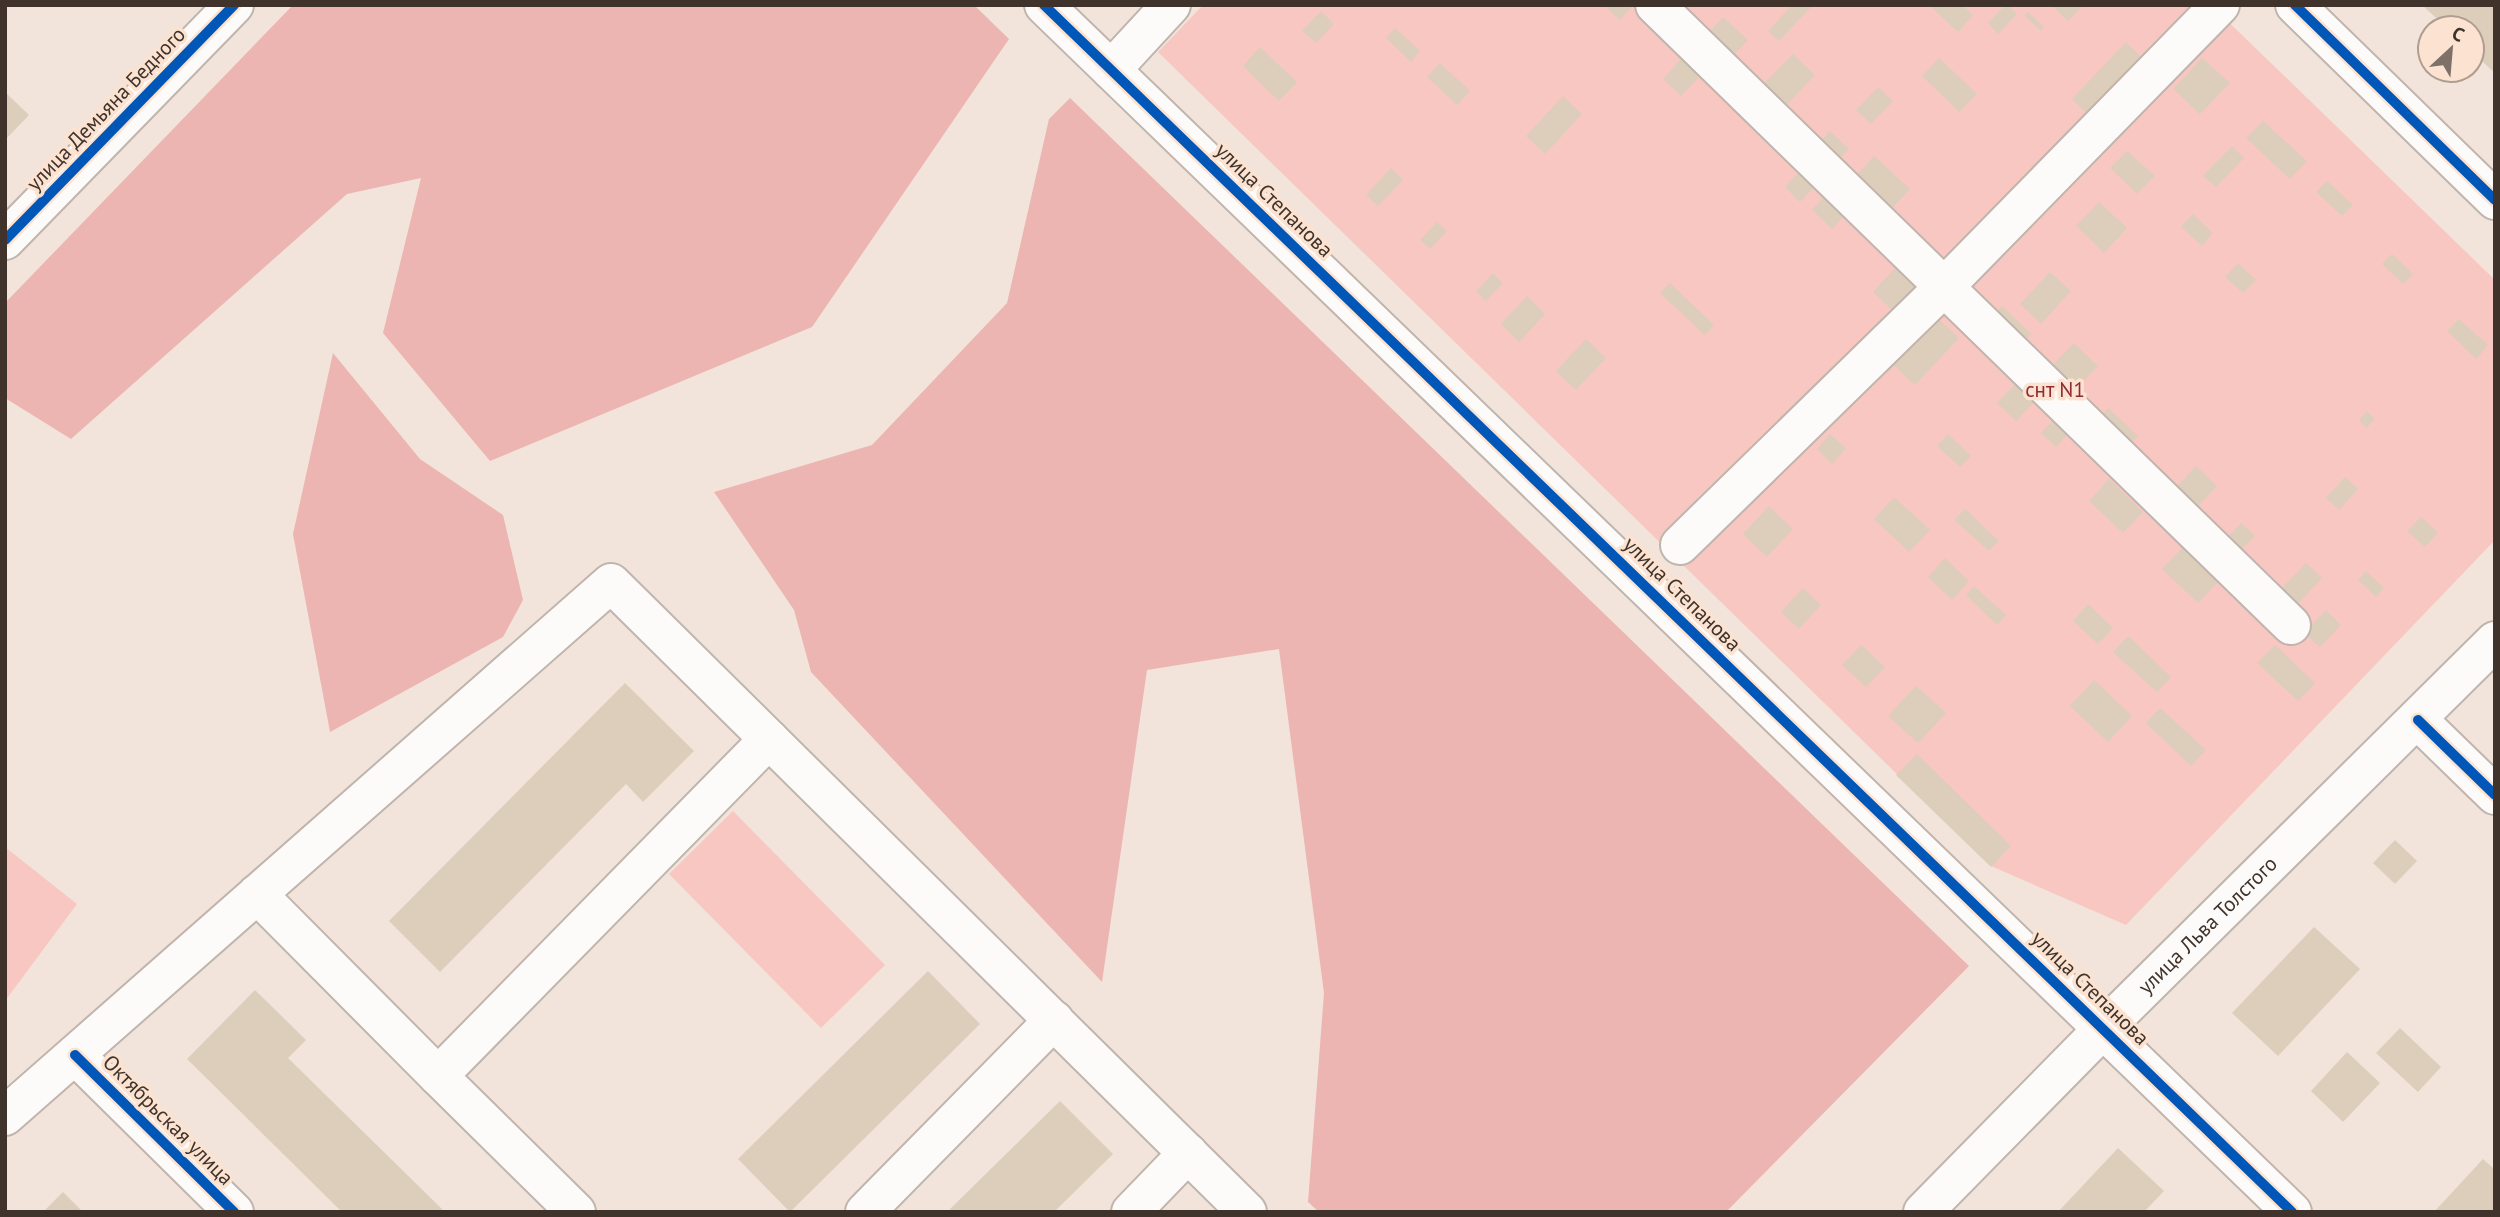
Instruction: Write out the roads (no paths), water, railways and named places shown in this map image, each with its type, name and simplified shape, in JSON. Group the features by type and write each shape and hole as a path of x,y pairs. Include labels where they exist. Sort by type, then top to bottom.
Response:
{"street":[{"name":"улица Демьяна Бедного","path":"5,240 234,5"},
{"name":"улица Степанова","path":"1044,5 2292,1212"},
{"path":"1111,70 1171,5"},
{"path":"1655,5 2291,625"},
{"path":"1680,545 1944,287 2220,5"},
{"path":"2295,5 2495,200"},
{"path":"5,1116 611,583 1247,1212"},
{"name":"улица Льва Толстого","path":"1923,1212 2104,1028 2495,641"},
{"path":"2417,720 2495,795"},
{"path":"438,1076 769,739"},
{"path":"257,894 576,1212"},
{"path":"865,1212 1054,1020"},
{"name":"Октябрьская улица","path":"75,1055 234,1212"},
{"path":"1130,1212 1188,1153"}],"park label":[{"name":"снт N1","path":"2055,390"}]}
